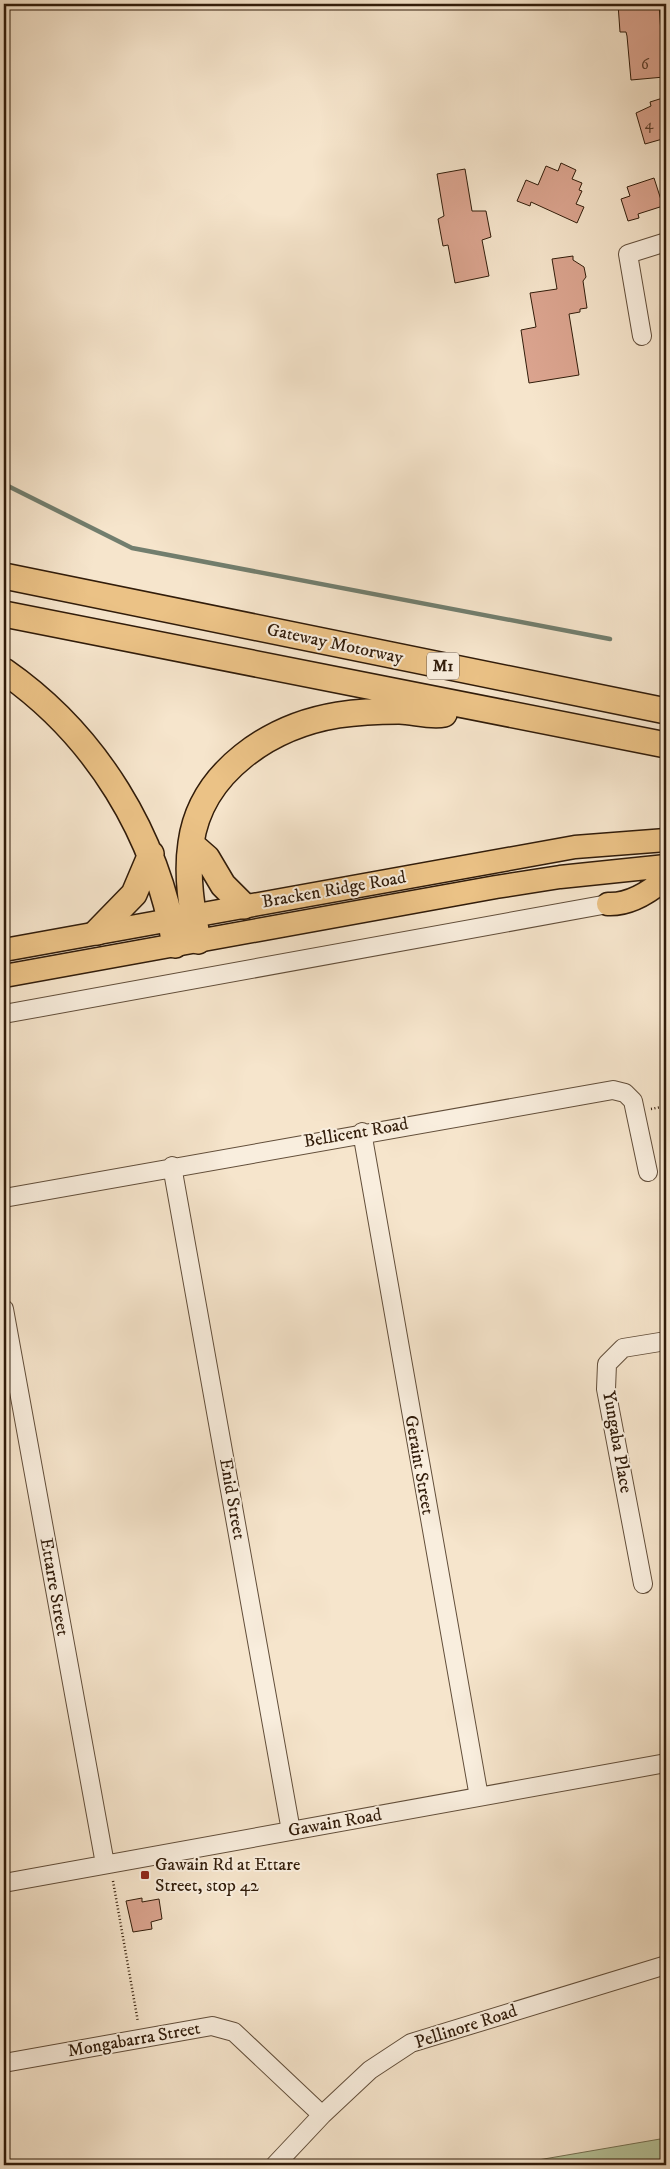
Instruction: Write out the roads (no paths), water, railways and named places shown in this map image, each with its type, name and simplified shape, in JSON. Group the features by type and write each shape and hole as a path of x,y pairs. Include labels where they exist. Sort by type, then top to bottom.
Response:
{"highway":[{"name":"Gateway Motorway","path":"4,576 666,711"},
{"name":"Gateway Motorway","path":"4,614 666,745"},
{"path":"4,672 52,711 81,741 106,773 132,814 159,876 182,918 186,943"},
{"path":"182,918 190,890 191,844 198,814 206,796 240,758 268,738 303,724 337,715 400,711 441,715 468,705"},
{"path":"191,844 207,858 223,885 244,906"},
{"path":"97,932 134,894 151,854"}],"main road":[{"name":"Bracken Ridge Road","path":"4,950 575,847 666,840"},
{"name":"Bracken Ridge Road","path":"4,976 560,877 666,866"},
{"path":"608,904 624,904 666,878"}],"street":[{"path":"642,336 628,254 666,242"},
{"path":"4,1014 608,904"},
{"name":"Bellicent Road","path":"4,1198 362,1132 613,1090 625,1093 633,1100 648,1172"},
{"name":"Geraint Street","path":"362,1132 479,1797"},
{"name":"Enid Street","path":"172,1166 291,1831"},
{"name":"Ettarre Street","path":"4,1309 105,1864"},
{"name":"Yungaba Place","path":"642,1584 606,1389 607,1364 623,1348 666,1341"},
{"name":"Gawain Road","path":"4,1883 666,1763"},
{"name":"Pellinore Road","path":"275,2165 322,2115 370,2070 411,2044 666,1965"},
{"name":"Mongabarra Street","path":"4,2063 212,2026 234,2032 322,2115"}],"waterway":[{"path":"4,484 132,548 610,639"}],"place":[{"name":"Gawain Rd at Ettare Street, stop 42","path":"145,1875"}]}
